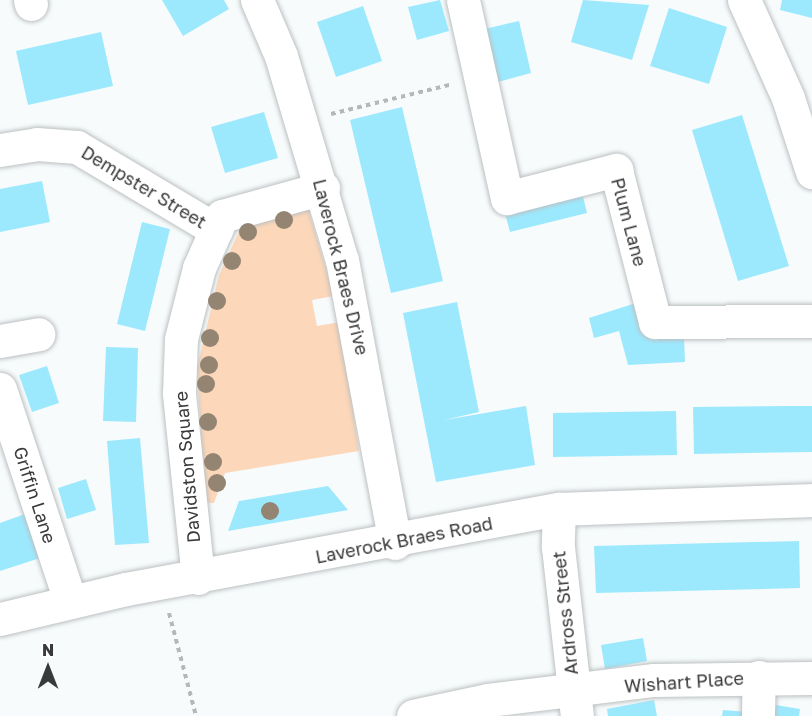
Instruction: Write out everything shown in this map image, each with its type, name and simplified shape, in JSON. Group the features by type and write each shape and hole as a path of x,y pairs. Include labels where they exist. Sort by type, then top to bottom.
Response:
{"street":[{"name":"Laverock Braes Drive","path":"257,0 323,188 362,344 395,543"},
{"name":"Plum Lane","path":"463,0 507,198 616,170 655,322 812,321"},
{"path":"744,0 788,98 812,172"},
{"name":"Dempster Street","path":"0,150 37,144 77,147 216,230"},
{"name":"Davidston Square","path":"198,578 180,405 181,339 199,268 222,216 323,188"},
{"path":"0,341 38,333"},
{"name":"Griffin Lane","path":"0,389 70,601"},
{"name":"Laverock Braes Road","path":"0,619 70,601 395,543 559,509 812,500"},
{"name":"Ardross Street","path":"559,509 558,548 576,704"},
{"name":"Wishart Place","path":"758,716 759,677"},
{"name":"Wishart Place","path":"413,716 576,704 654,680 812,678"}],"path":[{"path":"301,121 479,78"},
{"path":"161,584 196,716"}],"shaded area":[{"path":"307,205 334,296 312,300 317,326 340,322 359,451 225,473 214,503 205,503 197,368 219,275 242,225"}],"building":[{"path":"162,0 224,0 229,9 183,36"},
{"path":"440,0 449,31 417,40 408,7"},
{"path":"583,0 649,5 632,60 571,42"},
{"path":"782,0 812,0 812,18 780,10"},
{"path":"363,6 382,61 336,77 317,22"},
{"path":"669,8 727,27 709,84 650,66"},
{"path":"519,21 531,73 498,82 485,29"},
{"path":"101,32 113,86 28,105 16,51"},
{"path":"402,107 443,281 391,293 350,120"},
{"path":"264,112 278,158 225,173 211,127"},
{"path":"742,115 789,266 738,281 692,130"},
{"path":"42,181 50,222 0,232 0,189"},
{"path":"581,188 587,213 510,232 503,206"},
{"path":"142,222 170,229 145,331 117,324"},
{"path":"457,302 479,412 444,420 526,406 535,465 436,482 403,313"},
{"path":"639,302 649,337 684,336 685,362 628,365 619,331 594,338 589,318"},
{"path":"106,347 138,348 136,422 103,421"},
{"path":"47,366 59,403 32,412 19,375"},
{"path":"812,406 812,452 694,454 693,407"},
{"path":"676,411 677,455 553,457 553,413"},
{"path":"140,438 149,543 115,545 107,441"},
{"path":"86,479 96,510 67,519 58,488"},
{"path":"328,486 348,510 228,531 239,501"},
{"path":"25,514 40,558 0,571 0,523"},
{"path":"799,541 800,588 596,593 594,546"},
{"path":"643,638 647,661 605,669 601,645"},
{"path":"654,700 657,716 608,716 607,709"},
{"path":"776,705 800,709 799,716 774,716"},
{"path":"723,710 747,712 747,716 722,716"}]}
